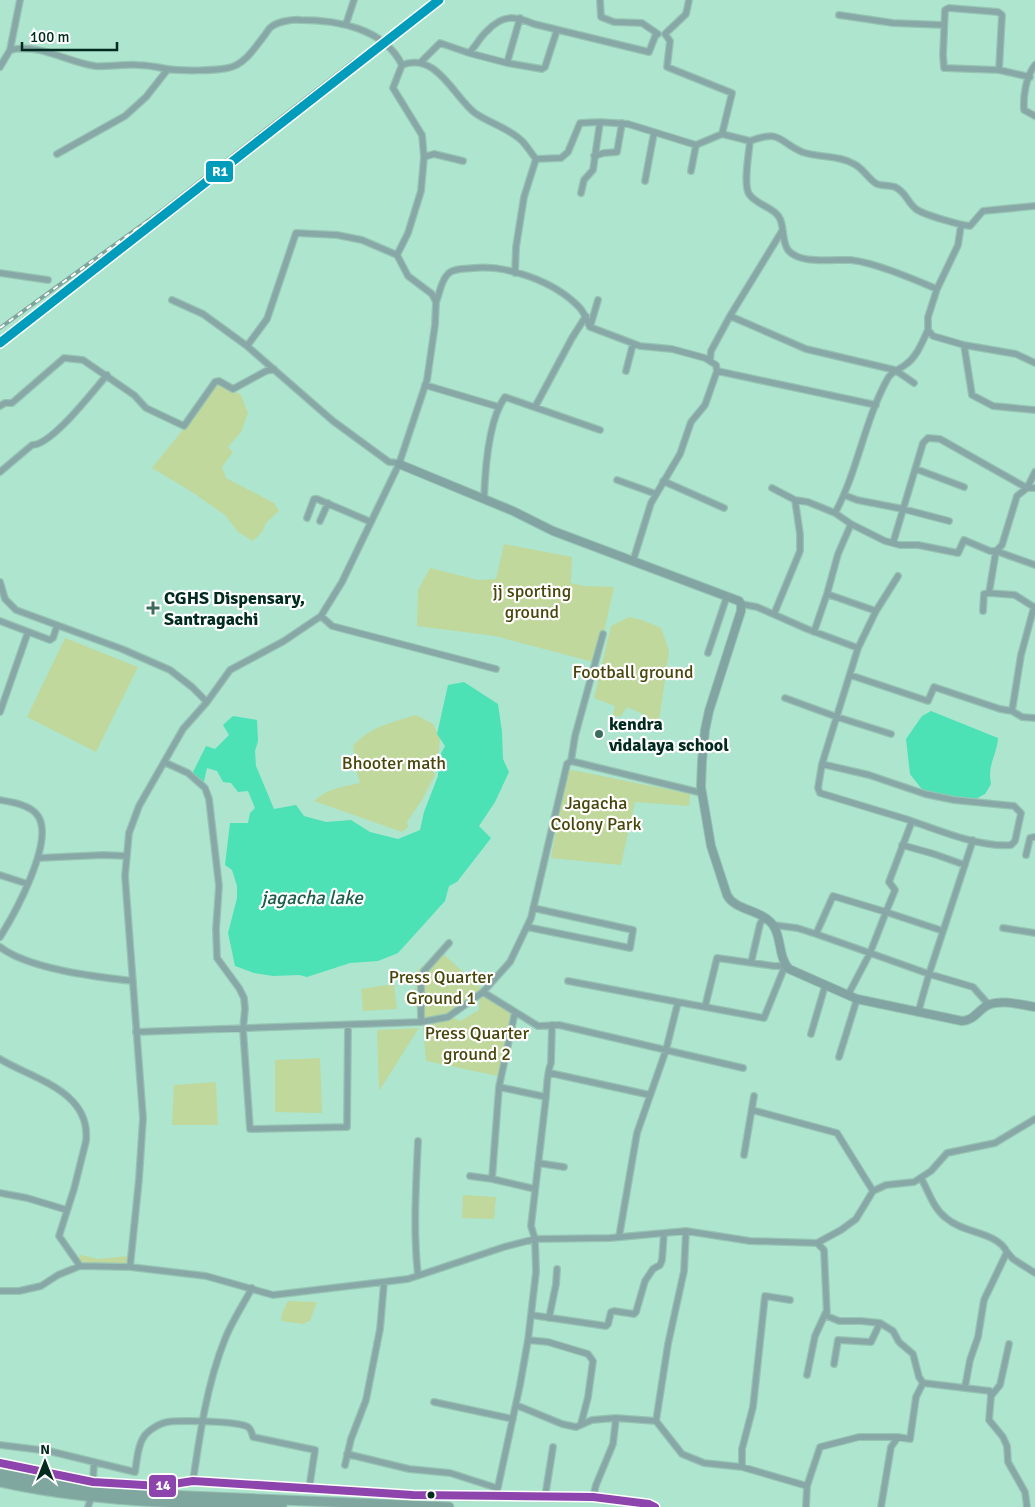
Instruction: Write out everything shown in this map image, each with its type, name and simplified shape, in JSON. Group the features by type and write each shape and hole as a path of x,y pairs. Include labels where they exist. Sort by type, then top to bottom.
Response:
{"highway":[{"path":"0,1474 93,1490 282,1507"},
{"path":"0,1482 24,1488 449,1507"}],"main road":[{"path":"400,464 513,511 553,531 726,596 741,604 741,611 709,711 705,730 702,761 702,793 711,846 727,895 734,903 764,917 773,925 785,966 793,972 857,999 962,1021 972,1019 989,1005 1001,1003 1035,1007"}],"street":[{"path":"0,67 10,50 20,0"},
{"path":"346,24 354,0"},
{"path":"600,0 601,17 614,22 642,23 656,34 665,34 686,14 690,0"},
{"path":"999,70 1002,15 998,12 949,8 945,10 943,25 944,68 999,70 1030,77"},
{"path":"839,15 893,23 943,25"},
{"path":"470,53 486,31 496,23 507,18 516,17 534,24 649,52 656,34"},
{"path":"507,63 520,18"},
{"path":"10,50 19,48 38,50 97,66 125,64 152,65 168,69 227,68 237,65 247,57 270,28 298,19 346,24 360,29 380,40 398,56 402,65"},
{"path":"420,63 440,42 470,53 507,63 542,69 545,67 557,30"},
{"path":"665,34 670,41 667,67 732,93 722,134"},
{"path":"397,255 408,232 420,191 424,157 422,134 393,88 402,65 408,62 420,63 444,76 474,112 521,140 536,159"},
{"path":"1035,64 1024,92 1024,110 1035,116"},
{"path":"57,154 126,116 146,97 168,69"},
{"path":"581,193 584,180 593,170 600,122"},
{"path":"536,159 561,158 568,152 580,123 628,124 696,145 722,134 750,141 760,137 781,138 803,152 854,163 864,170 876,184 895,187 904,192 909,202 917,210 961,225 970,226 983,211 1035,206"},
{"path":"594,156 617,152 622,124"},
{"path":"645,181 654,133"},
{"path":"750,141 747,184 749,194 780,218 788,250 796,257 852,260 888,270 937,289"},
{"path":"691,171 696,145"},
{"path":"424,157 434,154 463,161"},
{"path":"515,273 516,247 524,197 536,159"},
{"path":"834,514 844,495 888,376 895,370 905,366 914,356 928,330 928,317 937,289 958,245 961,225"},
{"path":"710,360 711,351 730,316 782,231"},
{"path":"247,346 267,319 296,233 337,235 362,240 397,255 408,276 432,294 436,302"},
{"path":"130,1267 143,1118 125,876 129,833 139,806 183,729 207,702 230,670 284,641 321,616 342,582 400,464 426,385 435,326 436,302 448,274 453,270 479,268 533,277 550,285 579,307 586,316 590,327 633,344 672,349 710,360 716,365 718,371 705,405 692,422 680,454 651,503 633,561"},
{"path":"0,273 48,280"},
{"path":"172,300 202,314 247,346 333,421 389,462 400,464"},
{"path":"590,327 598,300"},
{"path":"535,407 586,316"},
{"path":"730,316 806,349 895,370 914,383"},
{"path":"928,330 933,336 964,345 1016,354 1035,363"},
{"path":"626,371 633,344"},
{"path":"964,345 972,395 993,406 1035,410"},
{"path":"0,406 5,403 12,403 64,358 83,360 134,395 146,408 184,426 214,382 218,381 233,389 266,371 274,369"},
{"path":"718,371 876,405"},
{"path":"0,472 32,445 44,441 59,430 107,375"},
{"path":"426,385 499,407"},
{"path":"484,499 485,474 494,419 506,397 600,430"},
{"path":"893,543 923,443 928,438 940,439 1027,488 1035,488"},
{"path":"916,469 964,487"},
{"path":"989,593 996,551 1002,545 1017,496 1027,488 1035,472"},
{"path":"617,480 656,494"},
{"path":"663,481 724,508"},
{"path":"772,488 795,500 808,502 834,514 868,534 893,543 918,545 958,553 964,540 990,551 996,551 1035,565"},
{"path":"844,495 857,500 949,521"},
{"path":"307,518 314,499 328,503 371,522"},
{"path":"774,614 800,551 800,534 795,500"},
{"path":"320,520 328,503"},
{"path":"814,632 828,594 838,554 850,524"},
{"path":"822,764 869,775 924,794 954,800 1014,806 1021,813 1015,841 1011,845 1000,846 973,840 820,793 818,788 822,764 858,648 876,612 898,576"},
{"path":"0,582 5,598 16,610 122,649 170,670 192,687 207,702"},
{"path":"983,611 984,594 989,593 1014,595 1034,607 1021,655 1012,711"},
{"path":"828,594 876,612"},
{"path":"708,652 726,596"},
{"path":"741,604 757,606 814,632 858,648"},
{"path":"321,616 332,626 496,669"},
{"path":"0,621 50,640 53,638 57,626"},
{"path":"0,712 28,632"},
{"path":"136,1032 421,1022 448,1017 483,992 510,962 527,927 567,764 571,762 575,736 603,634"},
{"path":"850,675 928,701 934,687 1000,709 1012,711 1022,717 1035,718"},
{"path":"785,698 891,734"},
{"path":"164,762 188,773 205,788 210,799 219,886 216,929 217,958 244,998 250,1129 347,1127 348,1025"},
{"path":"571,762 702,793"},
{"path":"0,800 29,808 38,815 41,824 38,858 28,884 0,937"},
{"path":"848,996 870,953 895,890 889,882 912,821"},
{"path":"1026,855 1030,838 1035,838"},
{"path":"918,1013 973,840"},
{"path":"902,845 934,854 965,866"},
{"path":"38,858 103,855 127,856"},
{"path":"0,875 28,884"},
{"path":"816,934 833,896 943,931"},
{"path":"527,927 630,948 633,930 533,908"},
{"path":"751,963 760,924 764,917"},
{"path":"773,925 798,928 929,974 973,987 989,1005"},
{"path":"1003,928 1035,933"},
{"path":"421,1022 421,978 424,971 449,943"},
{"path":"0,946 8,953 23,960 98,977 133,981"},
{"path":"568,981 678,1002 764,1018 785,966 718,958 705,1007"},
{"path":"810,1034 825,986"},
{"path":"483,992 538,1026 558,1025 743,1068"},
{"path":"839,1057 857,999"},
{"path":"619,1237 637,1134 666,1050 678,1002"},
{"path":"492,1179 498,1087 515,1012"},
{"path":"496,1496 516,1405 531,1315 536,1272 535,1240 531,1226 550,1073 552,1025"},
{"path":"0,1059 58,1088 77,1106 82,1116 87,1132 86,1141 59,1236 80,1266"},
{"path":"550,1073 650,1095"},
{"path":"498,1087 546,1097"},
{"path":"744,1155 754,1096"},
{"path":"752,1110 837,1133 873,1191"},
{"path":"0,1291 20,1291 41,1286 58,1275 80,1266 130,1267 206,1276 273,1295 384,1283 418,1276 504,1247 535,1240 619,1237 686,1231 750,1241 817,1243 841,1230 856,1219 873,1191 886,1185 914,1182 931,1171 947,1153 995,1143 1035,1119"},
{"path":"418,1141 415,1191 415,1253 418,1276"},
{"path":"538,1163 564,1167"},
{"path":"470,1176 535,1189"},
{"path":"921,1178 934,1204 947,1219 978,1234 996,1239 1003,1244 1013,1259 1035,1273"},
{"path":"0,1193 27,1198 67,1210"},
{"path":"686,1231 684,1271 668,1344 656,1421 682,1454 704,1463 742,1468 807,1486"},
{"path":"531,1315 606,1326 611,1312 634,1314 645,1281 653,1269 660,1265 662,1260 664,1233"},
{"path":"807,1375 815,1336 826,1312 824,1250 817,1243"},
{"path":"965,1387 970,1360 978,1337 984,1300 1007,1252"},
{"path":"549,1318 557,1269"},
{"path":"345,1465 351,1439 366,1400 380,1329 384,1283"},
{"path":"194,1481 202,1421 225,1338 252,1288"},
{"path":"742,1468 742,1449 753,1407 766,1296 790,1300"},
{"path":"826,1312 828,1316 840,1321 880,1323 893,1331 899,1342 913,1354 919,1377 924,1382 990,1391 988,1420 1003,1437 1007,1446 1008,1462 1025,1492 1027,1507"},
{"path":"834,1364 838,1340 871,1342 880,1323"},
{"path":"528,1340 548,1342 588,1354 593,1361 588,1397 581,1424"},
{"path":"991,1396 1000,1385 1009,1344"},
{"path":"806,1507 807,1486 820,1447 859,1437 898,1437 910,1439 916,1397 924,1382"},
{"path":"434,1402 513,1419"},
{"path":"516,1405 562,1424 576,1427 592,1420 616,1418 656,1421"},
{"path":"593,1497 613,1444 616,1418"},
{"path":"0,1445 49,1451 135,1472 142,1438 148,1431 166,1422 202,1421 247,1426 251,1430 252,1437 315,1450 309,1489"},
{"path":"881,1507 891,1447 898,1437"},
{"path":"545,1497 553,1447"},
{"path":"348,1454 409,1469 450,1473 497,1488"},
{"path":"88,1507 93,1490 94,1462"},
{"path":"0,1463 93,1490 160,1486 194,1481 412,1495 593,1497 649,1504 656,1507"}],"green space":[{"path":"217,381 241,395 248,413 241,432 228,447 233,452 222,467 226,478 274,503 279,511 266,523 262,532 253,541 238,532 225,515 152,468 193,417"},
{"name":"jj sporting ground","path":"504,544 572,557 571,583 584,586 614,587 597,663 495,636 417,626 418,590 430,568 478,580 496,579"},
{"name":"Football ground","path":"629,617 661,628 669,651 659,722 643,723 645,715 627,707 620,717 613,715 615,706 594,698 611,626"},
{"path":"65,638 138,667 96,752 27,717"},
{"name":"Bhooter math","path":"416,715 433,724 440,739 438,759 432,762 435,775 422,800 407,822 408,827 402,832 314,801 324,793 360,783 353,746 359,739 382,726"},
{"name":"Jagacha Colony Park","path":"572,770 690,794 689,806 635,802 621,865 551,858 566,773"},
{"name":"Press Quarter Ground 1","path":"440,951 482,989 446,1015 419,1020 414,999 417,971"},
{"path":"394,984 397,1009 363,1011 361,989"},
{"name":"Press Quarter ground 2","path":"484,995 512,1013 498,1076 426,1061 423,1025 454,1018 460,1021 479,1010 479,999"},
{"path":"419,1028 379,1091 377,1030"},
{"path":"320,1058 322,1113 275,1112 275,1060"},
{"path":"216,1082 218,1125 172,1125 174,1085"},
{"path":"463,1195 496,1197 494,1219 462,1218"},
{"path":"80,1255 99,1259 129,1256 130,1266 85,1266 79,1260"},
{"path":"288,1301 317,1302 310,1321 304,1324 281,1321 282,1313"}],"water":[{"name":"jagacha lake","path":"464,682 498,704 503,759 509,772 495,802 479,826 491,838 457,882 449,886 445,901 398,953 378,961 350,963 307,977 299,975 273,976 254,973 235,966 228,933 237,898 237,886 232,870 225,865 230,823 248,823 250,813 255,808 248,791 238,792 231,783 223,782 217,771 207,768 203,786 193,772 206,746 215,749 229,735 223,725 233,716 257,720 256,766 274,809 296,805 304,816 326,822 351,820 370,832 398,839 420,830 424,812 438,776 438,759 445,746 437,734 448,685"},
{"path":"931,711 998,738 990,771 991,784 985,794 974,800 924,792 910,774 906,739 922,716"}],"railway":[{"path":"352,67 439,0"},
{"path":"0,328 164,209 355,60"},
{"path":"0,343 110,256"}],"transit line":[{"name":"R1","path":"0,343 439,0"},
{"name":"14","path":"0,1463 93,1482 160,1486 193,1481 413,1495 593,1497 649,1504 655,1507"}],"place":[{"name":"CGHS Dispensary, Santragachi","path":"153,608"},
{"name":"kendra vidalaya school","path":"599,734"}]}
